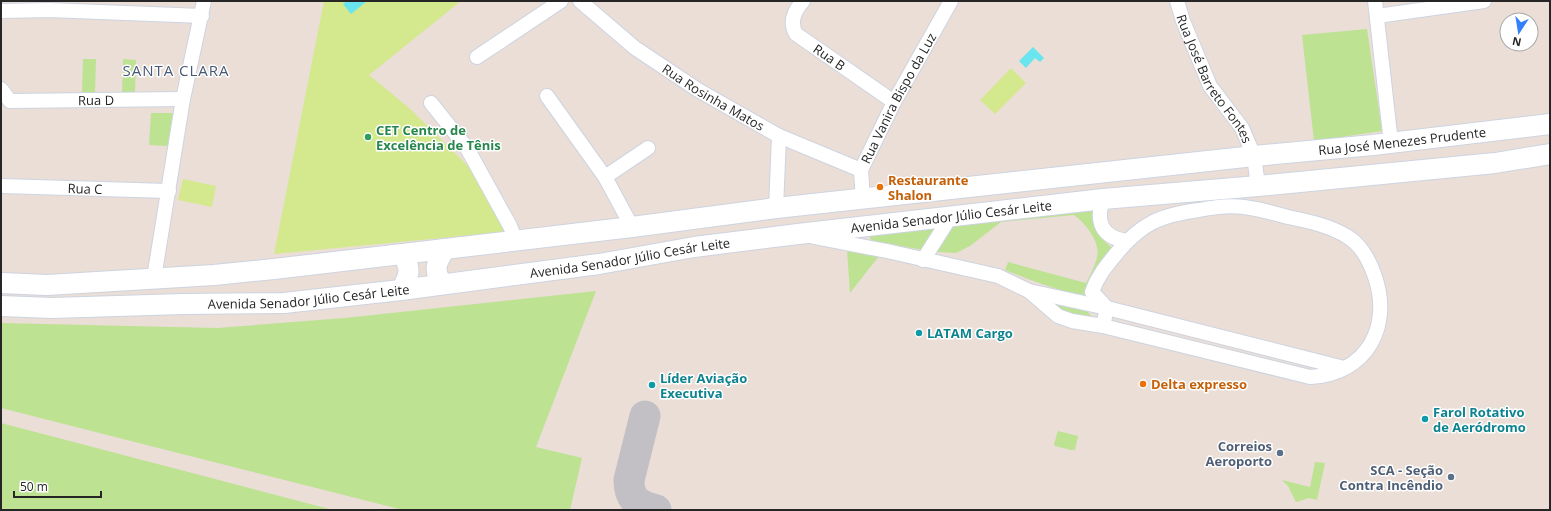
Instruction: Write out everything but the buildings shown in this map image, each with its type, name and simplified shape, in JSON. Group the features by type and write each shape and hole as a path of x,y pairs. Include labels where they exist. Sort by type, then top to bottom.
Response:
{"main road":[{"name":"Rua José Menezes Prudente","path":"1254,156 1382,144 1550,124"},
{"path":"1367,176 1366,162 1382,144"},
{"path":"1258,186 1495,163 1550,154"},
{"name":"Avenida Senador Júlio Cesár Leite","path":"1,283 47,285 274,270 632,227 776,208 863,200 1254,156"},
{"name":"Avenida Senador Júlio Cesár Leite","path":"1,306 52,308 284,303 401,290 599,264 694,247 798,234 1103,199 1258,186"},
{"path":"442,284 437,276 436,267 438,260 445,249"},
{"path":"401,290 407,279 409,271 408,263 403,255"}],"street":[{"path":"154,278 183,100 204,1"},
{"path":"477,57 562,1"},
{"name":"Rua Rosinha Matos","path":"582,1 641,52 698,90 779,136 861,170"},
{"name":"Rua B","path":"803,1 798,6 793,16 792,28 796,34 894,102"},
{"name":"Rua Vanira Bispo da Luz","path":"863,200 861,170 894,102 951,1"},
{"name":"Rua José Barreto Fontes","path":"1177,1 1210,86 1242,128 1254,156 1258,186"},
{"path":"1375,1 1377,16 1382,144"},
{"path":"1377,16 1468,2 1484,1"},
{"path":"1,10 49,10 202,16"},
{"path":"1,89 5,105"},
{"path":"547,96 605,177 632,227"},
{"name":"Rua D","path":"5,105 183,100"},
{"path":"430,103 467,148 510,226 516,241"},
{"path":"776,208 779,136"},
{"path":"605,177 648,148"},
{"name":"Rua C","path":"1,186 169,191"},
{"path":"1103,199 1100,208 1100,222 1104,231 1109,236 1117,240 1126,241"},
{"path":"1029,291 1058,316 1072,321 1103,326 1310,377 1329,374 1360,359 1374,339 1381,307 1380,288 1372,268 1363,251 1349,238 1332,229 1305,221 1244,207 1226,206 1175,213 1160,218 1146,226 1126,241 1099,275 1092,292 1107,308"},
{"path":"923,260 951,216"},
{"path":"798,234 887,251 998,276 1029,291 1107,308 1344,368"},
{"path":"1103,326 1107,308"}],"green space":[{"name":"CET Centro de Excelência de Tênis","path":"324,1 461,1 369,75 408,107 468,166 497,211 505,232 274,254"},
{"path":"1367,29 1382,131 1314,141 1302,35"},
{"path":"83,59 96,59 95,93 82,92"},
{"path":"123,59 136,60 135,93 122,93"},
{"path":"1011,68 1026,83 995,114 980,100"},
{"path":"151,113 173,113 168,146 149,145"},
{"path":"183,179 216,186 212,207 178,200"},
{"path":"1093,209 1095,227 1104,241 1113,249 1096,269 1091,281 1088,295 1056,289 1005,270 1008,262 1086,283 1097,257 1097,245 1091,233 1074,215 1001,222 970,246 956,253 937,252 953,227 962,221"},
{"path":"938,226 923,250 872,241 870,238 871,233"},
{"path":"847,250 879,256 850,293"},
{"path":"596,291 536,447 582,458 570,510 403,510 1,408 1,323 217,328 345,318"},
{"path":"1050,301 1086,310 1092,317 1091,319 1074,318"},
{"path":"1,423 333,510 1,510"},
{"path":"1058,431 1078,436 1075,450 1055,446 1054,444"},
{"path":"1315,462 1325,463 1317,500 1309,498 1296,502 1288,486 1282,480 1310,487"}],"water":[{"path":"347,1 367,1 351,14 343,4"},
{"path":"1033,47 1044,58 1040,62 1035,58 1026,68 1019,61"}],"taxiway":[{"path":"645,416 629,480 629,487 636,501 644,506 656,510"}],"place":[{"name":"CET Centro de Excelência de Tênis","path":"368,137"},
{"name":"Restaurante Shalon","path":"880,187"},
{"name":"LATAM Cargo","path":"919,333"},
{"name":"Delta expresso","path":"1143,384"},
{"name":"Líder Aviação Executiva","path":"652,385"},
{"name":"Farol Rotativo de Aeródromo","path":"1425,419"},
{"name":"Correios Aeroporto","path":"1280,453"},
{"name":"SCA - Seção Contra Incêndio","path":"1451,477"}],"district":[{"name":"SANTA CLARA","path":"176,70"}]}
